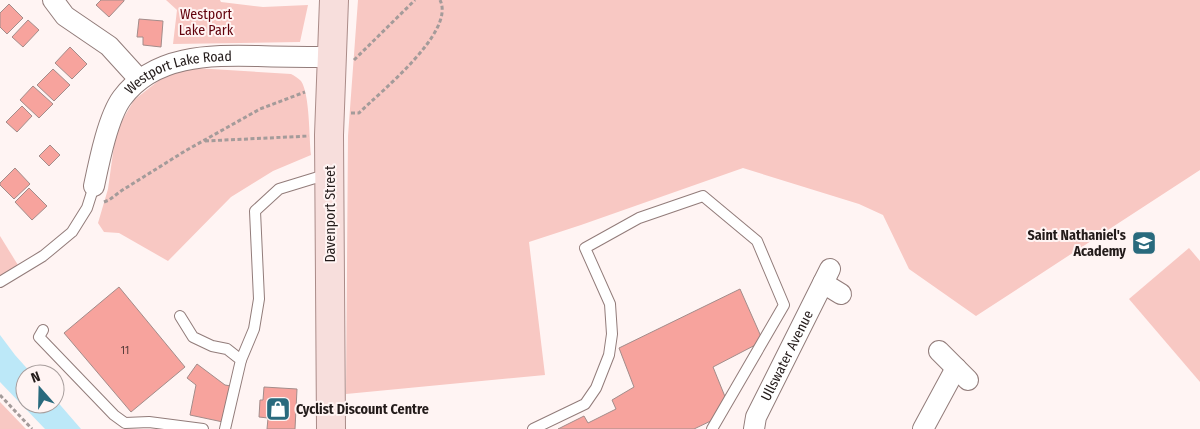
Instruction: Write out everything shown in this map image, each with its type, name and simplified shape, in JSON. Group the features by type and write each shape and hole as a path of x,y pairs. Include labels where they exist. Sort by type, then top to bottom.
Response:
{"main road":[{"name":"Davenport Street","path":"331,429 330,124 342,59 334,0"}],"street":[{"path":"53,0 65,16 109,46 139,79"},
{"name":"Westport Lake Road","path":"94,186 100,159 115,113 121,99 139,79 172,64 196,57 342,59"},
{"name":"Ullswater Avenue","path":"754,429 756,418 827,276 841,294"},
{"path":"923,429 962,374 939,351"}],"lane":[{"path":"225,429 241,360 254,329 259,299 255,211 279,189 330,174"},
{"path":"0,282 43,256 72,232 87,208 94,186"},
{"path":"533,429 585,404 596,388 609,354 612,334 610,304 585,248 639,218 703,196 757,241 784,305 712,429"},
{"path":"180,316 193,337 212,346 227,349 241,360"},
{"path":"43,330 38,337 120,419 125,422 149,422 203,429"}],"path":[{"path":"342,59 416,0"},
{"path":"204,141 330,124 358,112 424,50 440,25 442,4 440,0"},
{"path":"87,208 110,200 153,171 260,109 305,92"},
{"path":"0,395 32,429"}],"green space":[{"name":"Westport Lake Park","path":"166,0 220,0 221,2 263,7 308,5 300,42 173,44 177,10"},
{"path":"358,0 1200,0 1200,170 976,316 909,269 883,215 859,204 743,168 529,242 545,375 346,394 348,136"},
{"path":"195,68 291,74 298,78 304,87 306,96 311,155 273,171 231,197 168,261 119,233 104,232 98,223 108,189 116,131 134,100 162,78 179,71"},
{"path":"0,236 21,270 0,282"},
{"path":"1189,248 1200,261 1200,382 1129,299"},
{"path":"0,402 26,429 0,429"}],"water":[{"path":"0,335 23,364 15,364 15,398 0,382"},
{"path":"65,411 81,429 45,429 31,414 65,414"}],"building":[{"path":"101,0 124,1 109,17 96,5"},
{"path":"9,4 23,18 7,34 0,27 0,13"},
{"path":"139,19 163,21 161,47 143,45 143,37 137,37"},
{"path":"28,20 39,30 23,47 12,37"},
{"path":"70,47 87,64 72,79 55,63"},
{"path":"53,69 70,85 54,101 37,85"},
{"path":"33,86 53,104 39,118 20,100"},
{"path":"22,106 32,116 17,132 6,122"},
{"path":"50,145 60,155 49,166 39,156"},
{"path":"15,168 30,184 14,199 0,183"},
{"path":"29,188 47,206 32,220 15,202"},
{"path":"119,287 185,367 131,412 64,333"},
{"path":"740,289 763,341 713,367 728,404 717,418 694,429 558,429 584,416 588,423 616,409 612,400 634,387 619,348"},
{"path":"197,364 225,385 231,386 223,422 190,415 196,385 187,378"},
{"name":"Cyclist Discount Centre","path":"264,387 297,389 295,429 267,429 268,418 259,417 260,400 263,400"}],"place":[{"name":"Saint Nathaniel's Academy","path":"1144,243"},
{"name":"Cyclist Discount Centre","path":"278,409"}]}
